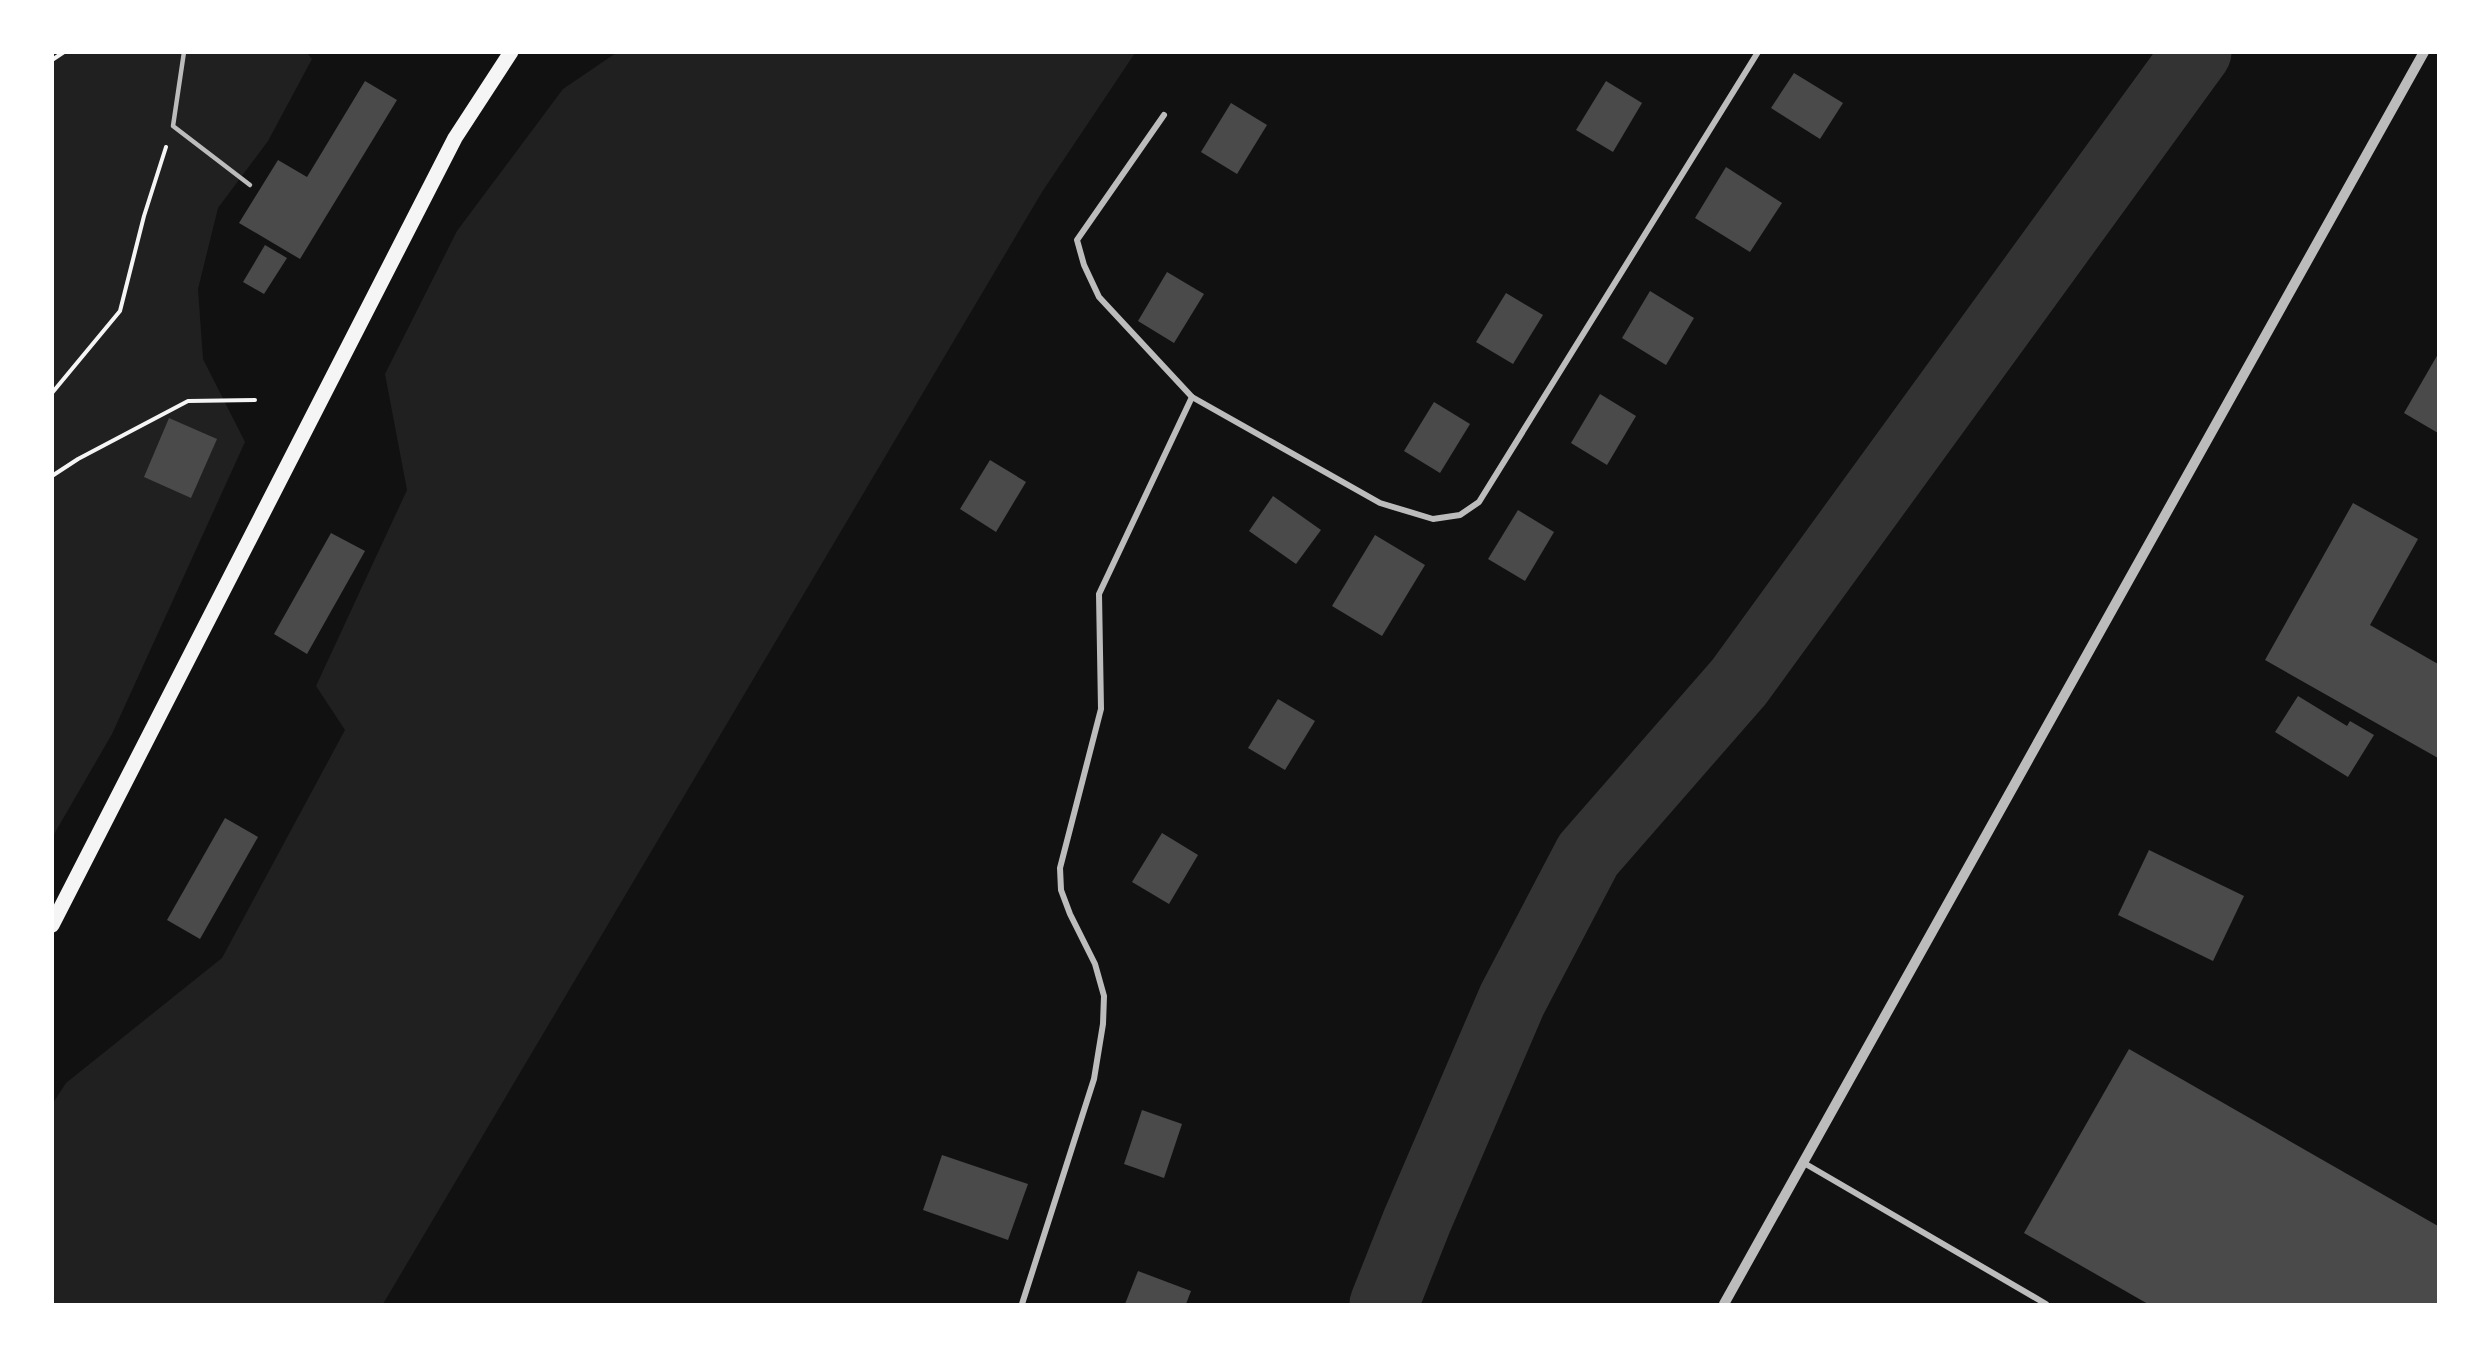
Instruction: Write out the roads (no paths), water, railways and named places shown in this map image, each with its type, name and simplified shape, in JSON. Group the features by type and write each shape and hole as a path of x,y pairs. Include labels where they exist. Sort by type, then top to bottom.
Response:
{"main road":[{"path":"52,925 455,138 511,52"}],"street":[{"path":"1164,115 1077,240 1083,265 1099,297 1192,397 1380,503 1433,519 1460,515 1479,502 1758,52"},
{"path":"1724,1305 2424,52"},
{"path":"1022,1305 1094,1079 1103,1024 1104,996 1095,964 1070,914 1061,890 1060,868 1101,709 1099,594 1192,397"},
{"path":"1804,1163 2046,1305"}],"lane":[{"path":"184,52 173,126 250,185"}],"waterway":[{"path":"1384,1304 1512,1000 1588,855 1739,682 2197,52"}]}
